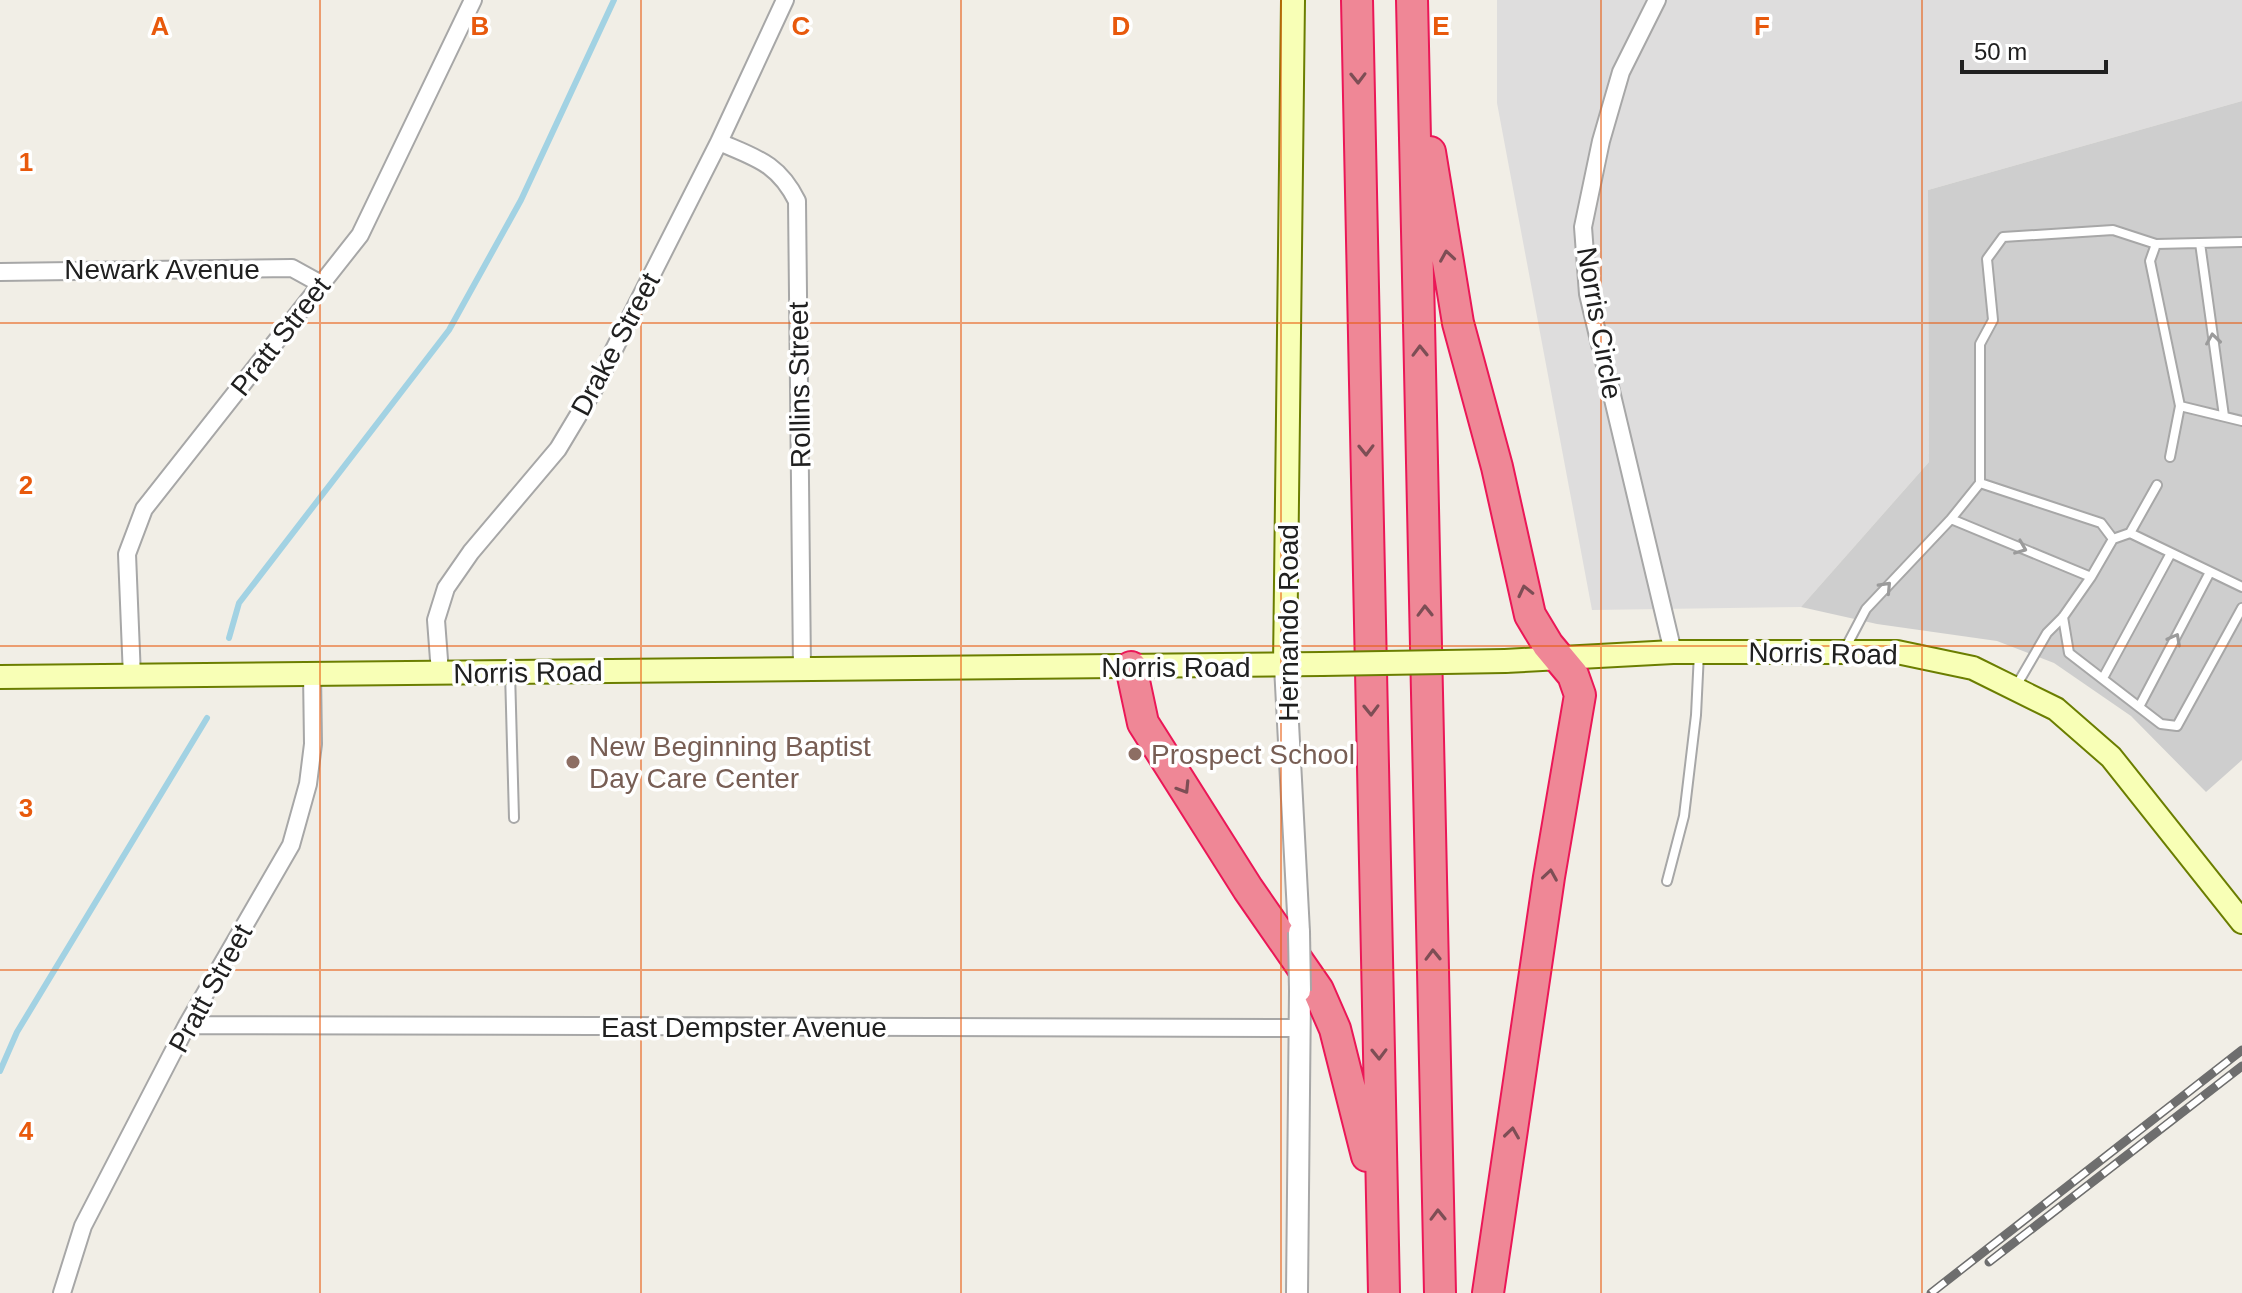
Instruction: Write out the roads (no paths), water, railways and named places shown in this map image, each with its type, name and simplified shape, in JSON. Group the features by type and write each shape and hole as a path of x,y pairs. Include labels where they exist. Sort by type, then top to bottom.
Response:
{"highway":[{"path":"1357,0 1384,1293"},
{"path":"1412,0 1440,1293"},
{"path":"1414,72 1438,194 1458,323 1497,467 1530,615 1548,645 1573,675 1580,695 1547,893 1488,1293"},
{"path":"1131,667 1143,723 1248,889 1318,990 1335,1029 1357,1110 1382,1228"}],"main road":[{"name":"Hernando Road","path":"1285,666 1293,0"},
{"name":"Norris Road","path":"0,677 1285,666 1505,661 1673,652 1897,652 1973,668 2056,709 2111,757 2242,922"}],"street":[{"name":"Pratt Street","path":"132,677 127,554 144,509 360,235 473,0"},
{"name":"Drake Street","path":"440,673 436,620 446,588 471,552 565,437 594,389 719,142 785,0"},
{"name":"Norris Circle","path":"1657,0 1621,72 1601,141 1583,227 1588,294 1673,652"},
{"name":"Rollins Street","path":"719,142 769,164 786,180 797,201 802,669"},
{"name":"Newark Avenue","path":"0,272 4,269 292,268 321,284"},
{"name":"Hernando Road","path":"1285,666 1299,932 1297,1293"},
{"name":"Pratt Street","path":"62,1293 83,1226 187,1025 291,845 310,771 313,744 312,673"},
{"name":"East Dempster Avenue","path":"187,1025 1300,1028"}],"lane":[{"path":"1843,652 1866,609 1951,519 1980,483 1980,344 1993,320 1987,259 2003,237 2113,230 2156,244 2242,242"},
{"path":"2200,243 2224,416"},
{"path":"2156,244 2150,261 2180,406 2170,457"},
{"path":"2180,406 2242,421"},
{"path":"1980,483 2101,523 2113,539"},
{"path":"2015,688 2047,633 2063,617 2113,539 2130,533 2157,485"},
{"path":"1951,519 2091,577"},
{"path":"2130,533 2242,587"},
{"path":"2103,678 2171,553"},
{"path":"2139,707 2210,572"},
{"path":"2063,617 2069,653 2161,724 2177,726 2242,608"},
{"path":"1667,881 1684,816 1696,715 1699,652"},
{"path":"510,672 514,818"}],"waterway":[{"path":"229,638 239,603 449,330 521,200 614,0"},
{"path":"0,1071 17,1032 207,718"}],"railway":[{"path":"1931,1293 2242,1050"},
{"path":"1989,1262 2242,1066"}],"place":[{"name":"Prospect School","path":"1135,754"},
{"name":"New Beginning Baptist Day Care Center","path":"573,762"}]}
